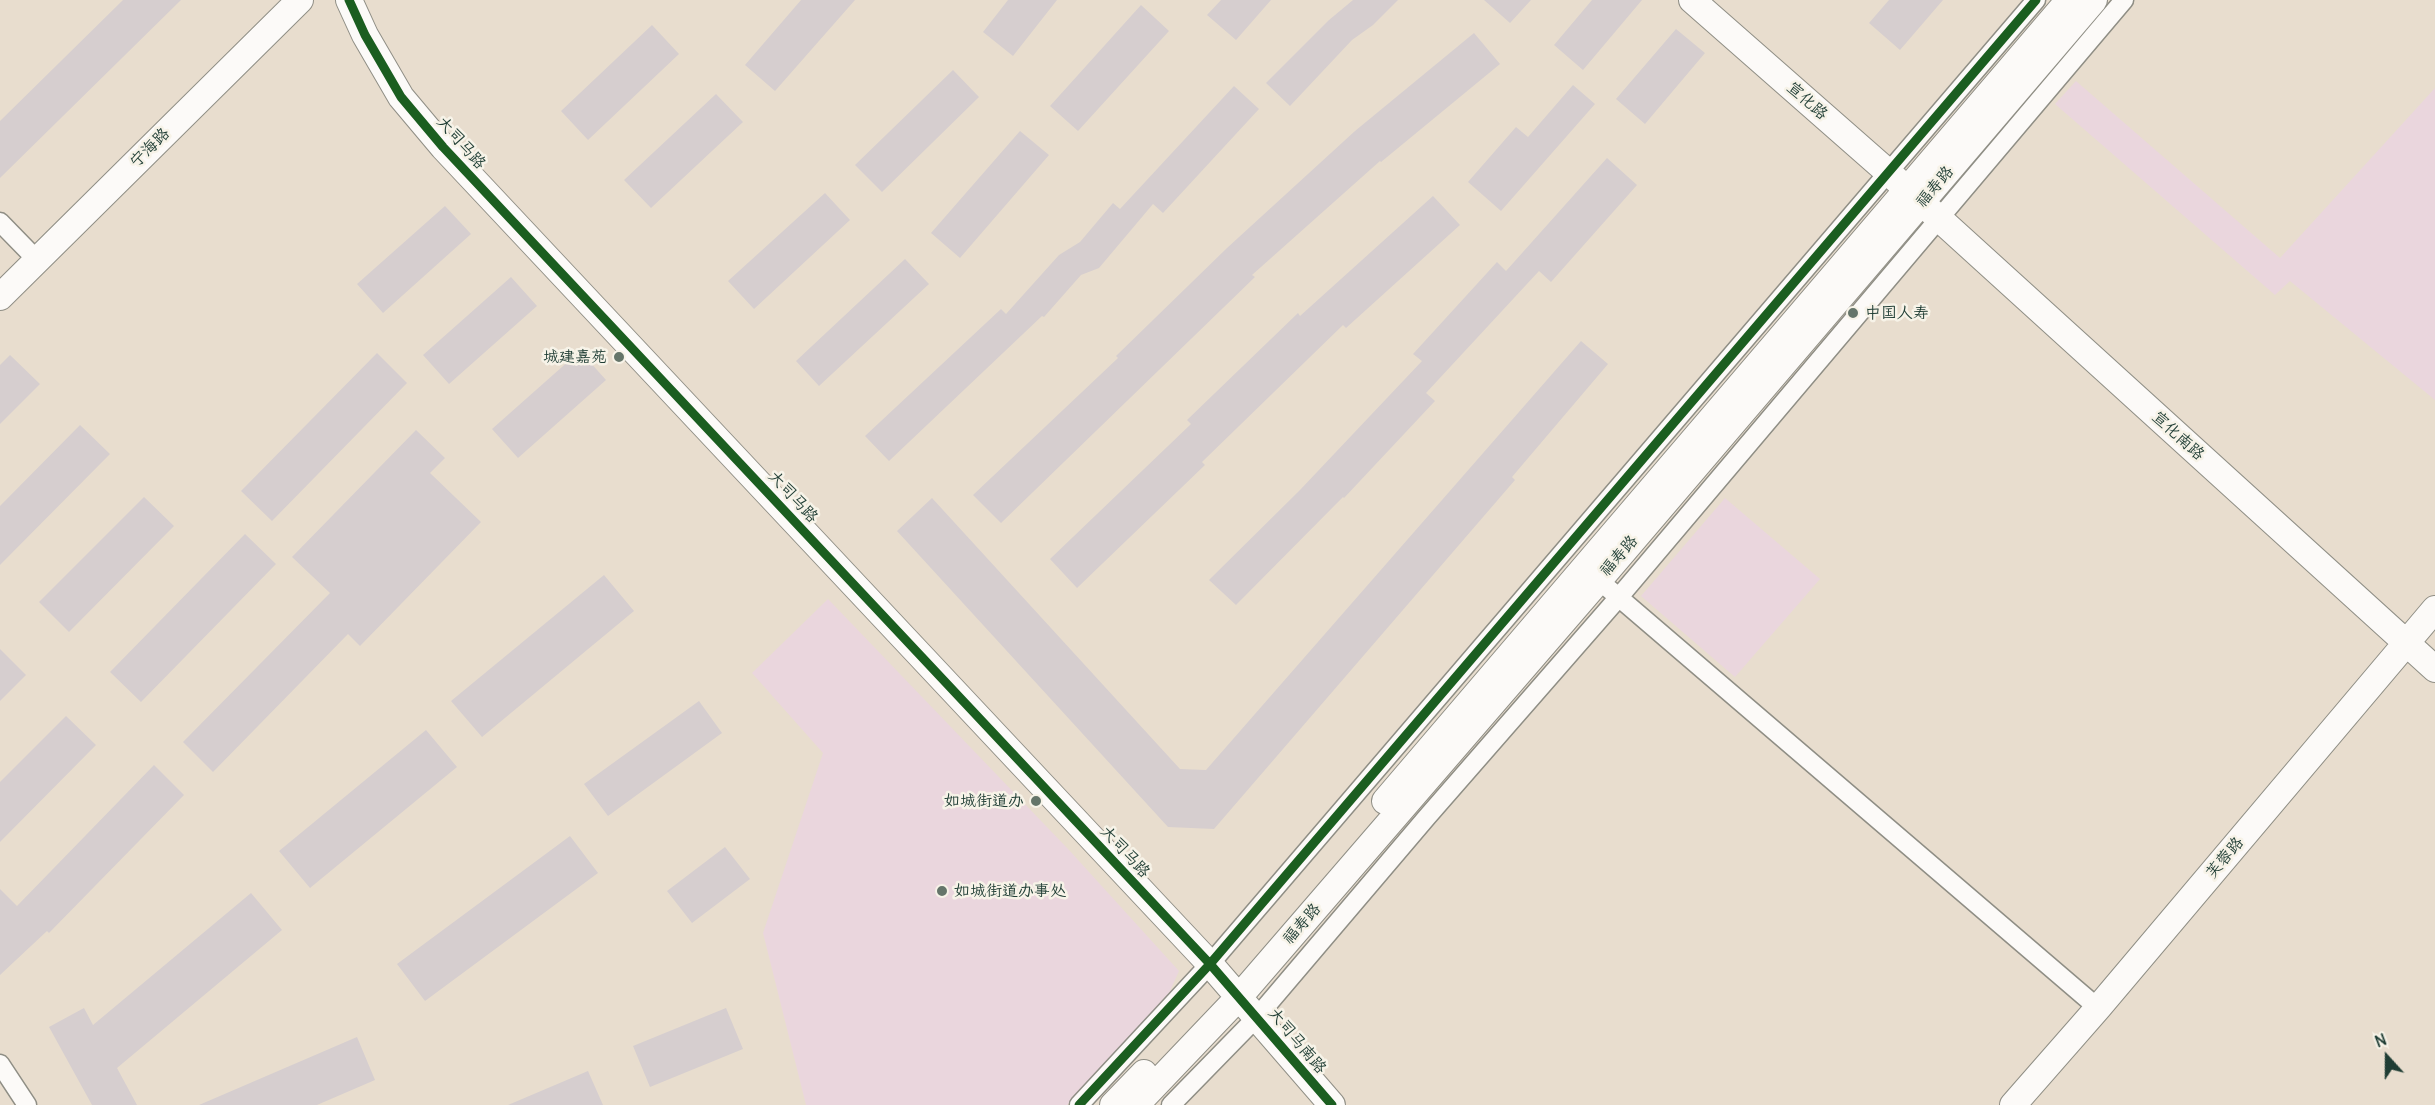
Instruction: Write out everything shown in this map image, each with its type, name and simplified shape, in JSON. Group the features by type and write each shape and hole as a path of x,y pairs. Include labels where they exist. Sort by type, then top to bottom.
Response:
{"street":[{"name":"宁海路","path":"0,297 300,0"},
{"name":"大司马路","path":"349,0 365,35 402,97 443,147 1234,991"},
{"name":"宣化路","path":"1692,0 1914,196"},
{"path":"1171,1105 1257,1017 1426,817 1619,597 1914,196 2036,0"},
{"name":"福寿路","path":"1113,1105 1234,991 1599,580 1914,196 2068,0"},
{"name":"福寿路","path":"1136,1105 1914,196 2094,0"},
{"path":"1079,1105 1914,196 2124,0"},
{"name":"宣化南路","path":"1914,196 2435,669"},
{"path":"0,222 37,260"},
{"path":"1599,580 2098,1008"},
{"name":"芙蓉路","path":"2013,1105 2098,1008 2435,609"},
{"name":"大司马南路","path":"1234,991 1332,1105"},
{"path":"0,1064 27,1105"}],"shaded area":[{"path":"2076,81 2280,258 2435,88 2435,400 2290,281 2275,295 2055,104"},
{"path":"1725,498 1820,579 1735,677 1641,596"},
{"name":"如城街道办事处","path":"828,599 1069,850 1179,971 1165,1002 1067,1105 806,1105 763,933 823,753 752,673"}],"building":[{"path":"123,0 181,0 0,178 0,121"},
{"path":"801,0 855,0 775,91 745,65"},
{"path":"1008,0 1057,0 1013,56 983,32"},
{"path":"1221,0 1271,0 1236,40 1207,15"},
{"path":"1353,0 1398,0 1373,25 1352,40 1290,106 1266,83 1329,20"},
{"path":"1484,0 1531,0 1510,23"},
{"path":"1592,0 1642,0 1583,70 1554,45"},
{"path":"1889,0 1943,0 1900,50 1869,23"},
{"path":"1141,5 1169,31 1078,131 1050,106"},
{"path":"652,25 679,54 588,140 561,111"},
{"path":"1676,29 1705,53 1645,124 1616,99"},
{"path":"1474,33 1500,64 1380,161 1252,275 1255,277 1001,523 973,495 1118,358 1116,356 1227,248 1355,131"},
{"path":"953,70 979,97 882,192 855,165"},
{"path":"1573,85 1595,104 1501,211 1468,182 1516,127 1528,137"},
{"path":"1234,86 1259,109 1163,213 1153,204 1099,268 1081,275 1044,317 1042,316 889,461 865,436 1001,309 1006,314 1059,255 1080,242 1113,203 1120,209"},
{"path":"716,94 743,122 651,208 624,180"},
{"path":"1020,131 1049,155 960,258 931,233"},
{"path":"1607,158 1637,185 1551,282 1539,271 1426,393 1435,401 1344,498 1236,605 1209,580 1300,490 1422,361 1413,354 1497,262 1506,271"},
{"path":"825,193 850,220 754,309 728,281"},
{"path":"1433,196 1460,225 1346,328 1343,325 1202,462 1205,465 1077,588 1050,559 1191,424 1187,420 1298,313 1300,316"},
{"path":"445,206 471,234 383,313 357,284"},
{"path":"905,259 929,284 819,386 796,361"},
{"path":"511,277 537,306 449,384 423,355"},
{"path":"1581,341 1608,364 1512,477 1515,480 1214,829 1168,827 897,531 932,498 1180,769 1206,770"},
{"path":"580,351 606,380 518,458 492,429"},
{"path":"377,353 407,383 272,521 241,491"},
{"path":"10,355 40,384 0,424 0,365"},
{"path":"80,425 110,454 0,565 0,506"},
{"path":"416,430 445,458 430,473 481,522 360,646 348,634 213,772 183,742 330,593 292,557"},
{"path":"144,497 174,526 69,632 39,602"},
{"path":"245,534 276,564 141,702 110,672"},
{"path":"604,575 634,611 482,737 451,701"},
{"path":"0,649 26,675 0,701"},
{"path":"699,701 722,733 608,816 584,784"},
{"path":"66,716 96,745 0,842 0,782"},
{"path":"426,730 457,767 310,888 279,851"},
{"path":"154,765 184,795 49,933 47,931 0,975 0,889 17,906"},
{"path":"570,836 598,873 425,1001 397,964"},
{"path":"725,847 750,879 692,923 667,891"},
{"path":"251,893 282,930 117,1068 137,1105 92,1105 49,1027 84,1008 93,1025"},
{"path":"726,1008 743,1049 650,1087 633,1046"},
{"path":"357,1037 375,1080 317,1105 199,1105"},
{"path":"588,1071 603,1105 508,1105"}],"cycle path":[{"path":"349,0 365,35 401,97 443,147 1210,964 1332,1105"},
{"path":"1079,1105 1210,964 2036,0"}],"place":[{"name":"中国人寿","path":"1853,313"},
{"name":"城建嘉苑","path":"619,357"},
{"name":"如城街道办","path":"1036,801"},
{"name":"如城街道办事处","path":"942,891"}]}
